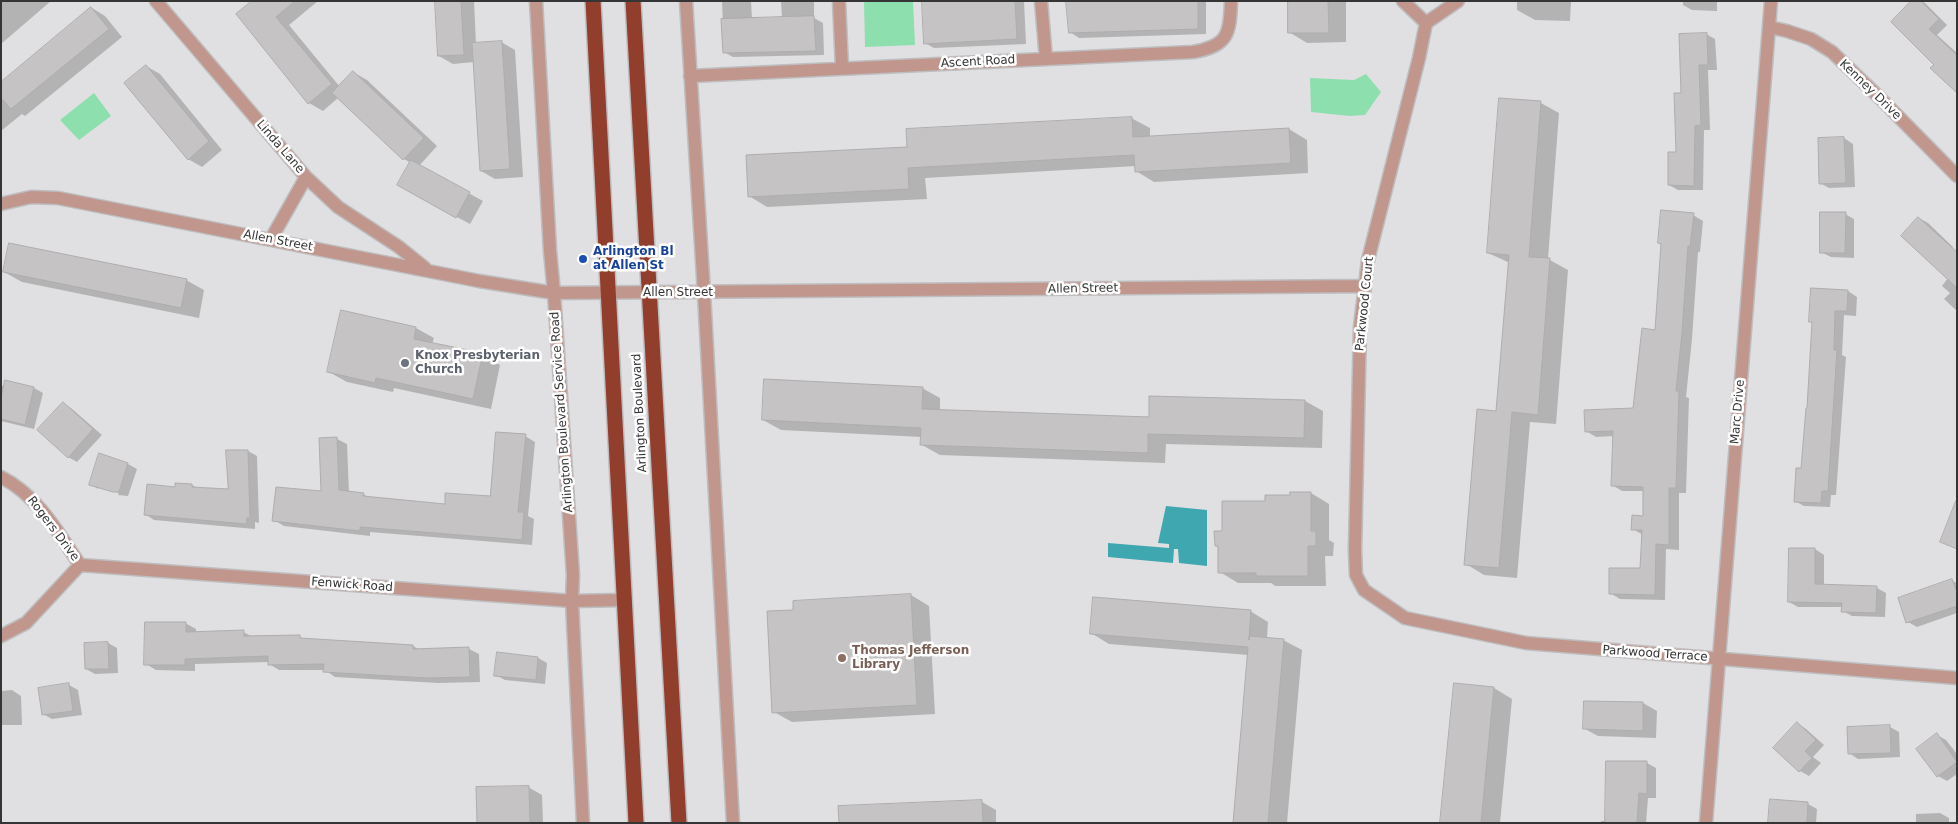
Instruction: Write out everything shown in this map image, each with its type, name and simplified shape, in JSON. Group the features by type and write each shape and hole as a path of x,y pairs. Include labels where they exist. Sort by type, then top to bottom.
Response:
{"highway":[{"name":"Arlington Boulevard","path":"593,1 636,823"},
{"name":"Arlington Boulevard","path":"633,1 679,823"}],"street":[{"name":"Linda Lane","path":"156,1 306,177 338,207 399,247 427,270"},
{"name":"Arlington Boulevard Service Road","path":"536,1 549,242 573,575 572,600 583,823"},
{"path":"686,1 704,293 732,823"},
{"path":"839,1 842,68"},
{"path":"1042,1 1046,59"},
{"name":"Ascent Road","path":"690,76 1208,50 1223,42 1230,29 1231,1"},
{"path":"1402,1 1426,24 1458,1"},
{"name":"Marc Drive","path":"1706,823 1771,1"},
{"name":"Parkwood Court","path":"1364,590 1356,576 1355,550 1360,327 1368,260 1426,24"},
{"name":"Kenney Drive","path":"1769,27 1810,39 1832,52 1957,176"},
{"path":"271,240 306,177"},
{"name":"Allen Street","path":"1,204 31,197 58,198 554,293 648,294 1365,286"},
{"name":"Rogers Drive","path":"1,477 28,495 80,565"},
{"path":"1,636 26,623 80,565"},
{"name":"Fenwick Road","path":"80,565 572,600 624,600"},
{"name":"Parkwood Terrace","path":"1364,590 1404,618 1526,643 1957,678"}],"green space":[{"path":"864,1 913,1 915,45 865,47"},
{"path":"1366,74 1381,92 1365,115 1350,116 1311,112 1310,78 1354,80"},
{"path":"94,93 111,116 79,140 60,120"}],"water":[{"path":"1166,506 1207,510 1207,566 1179,563 1178,549 1174,549 1173,563 1108,557 1108,543 1169,548 1169,544 1158,543"}],"building":[{"path":"252,1 295,1 276,17 332,84 308,104 236,14"},
{"path":"435,1 461,1 464,55 438,56"},
{"path":"922,1 1015,1 1017,39 924,44"},
{"path":"1066,1 1198,1 1198,29 1069,33"},
{"path":"1288,1 1328,1 1329,33 1288,33"},
{"path":"1911,1 1921,1 1939,19 1929,29 1957,55 1957,93 1930,68 1934,65 1891,22"},
{"path":"91,7 109,29 11,109 1,98 1,82"},
{"path":"814,16 816,51 723,53 721,19"},
{"path":"1707,33 1708,65 1699,65 1701,125 1695,126 1694,186 1668,185 1668,152 1676,152 1674,93 1681,93 1679,34"},
{"path":"502,41 510,169 480,171 472,43"},
{"path":"146,65 209,141 188,160 124,83"},
{"path":"353,71 424,138 403,160 332,93"},
{"path":"1499,98 1541,101 1529,257 1550,258 1538,415 1512,412 1499,568 1464,565 1477,409 1496,411 1509,255 1487,253"},
{"path":"1132,117 1133,137 1289,128 1291,163 1135,172 1134,155 908,168 909,189 748,197 746,155 907,147 906,129"},
{"path":"1844,137 1846,183 1819,184 1818,138"},
{"path":"411,160 470,192 456,218 397,185"},
{"path":"1661,210 1694,213 1690,247 1688,246 1676,391 1679,391 1676,488 1669,488 1669,545 1656,544 1655,595 1609,594 1609,568 1640,568 1642,530 1631,530 1632,515 1643,516 1643,487 1611,486 1613,431 1585,432 1584,410 1633,408 1642,328 1655,330 1661,244 1658,243"},
{"path":"1820,212 1846,212 1845,253 1820,253"},
{"path":"1918,217 1957,252 1957,288 1901,236"},
{"path":"9,243 187,279 181,308 3,272"},
{"path":"1811,288 1848,290 1847,311 1835,311 1834,350 1837,350 1828,491 1822,491 1821,503 1794,502 1796,468 1801,468 1807,408 1812,322 1809,322"},
{"name":"Knox Presbyterian Church","path":"341,310 416,327 414,339 483,353 473,399 376,378 375,383 327,372"},
{"path":"764,379 923,387 922,409 1149,417 1149,396 1305,400 1304,438 1148,434 1148,453 920,445 921,428 762,420"},
{"path":"5,380 34,387 25,425 1,419 1,398"},
{"path":"63,402 93,429 68,458 37,430"},
{"path":"496,432 526,434 518,512 524,512 522,540 360,527 360,531 272,521 276,487 321,491 319,438 337,437 339,490 364,493 363,496 445,504 445,493 490,496"},
{"path":"226,450 248,450 250,518 247,518 246,524 144,515 147,484 175,487 175,483 192,484 192,487 228,489"},
{"path":"99,453 128,463 119,492 89,485"},
{"path":"1290,492 1311,492 1311,531 1316,531 1316,546 1308,546 1308,576 1256,576 1256,573 1218,573 1218,546 1215,546 1214,531 1222,531 1222,501 1265,501 1265,495 1290,495"},
{"path":"1957,501 1957,549 1940,542"},
{"path":"1789,548 1815,548 1815,584 1877,586 1876,613 1841,612 1842,603 1788,602"},
{"path":"1952,579 1957,592 1957,606 1906,623 1898,598"},
{"name":"Thomas Jefferson Library","path":"911,594 917,705 772,713 767,611 793,610 793,601"},
{"path":"1093,597 1251,610 1249,636 1284,639 1268,823 1233,823 1248,647 1090,634"},
{"path":"145,622 186,622 186,632 244,630 244,636 300,635 300,638 413,645 413,649 469,647 470,677 427,678 323,672 324,664 268,665 268,656 185,659 185,665 144,665"},
{"path":"108,642 109,669 85,669 84,643"},
{"path":"497,652 538,657 536,680 494,676"},
{"path":"69,683 73,711 42,715 38,688"},
{"path":"1454,683 1494,687 1481,823 1440,823"},
{"path":"1584,701 1643,702 1643,731 1583,729"},
{"path":"1797,722 1816,740 1805,751 1812,758 1799,772 1773,748"},
{"path":"1890,725 1891,753 1848,754 1847,727"},
{"path":"1937,733 1957,762 1937,777 1916,749"},
{"path":"1606,761 1647,761 1647,794 1639,793 1637,823 1605,823"},
{"path":"529,786 530,823 477,823 476,787"},
{"path":"1770,799 1808,802 1807,823 1768,823"},
{"path":"982,800 983,823 839,823 838,806"}],"place":[{"name":"Arlington Bl at Allen St","path":"583,259"},
{"name":"Knox Presbyterian Church","path":"405,363"},
{"name":"Thomas Jefferson Library","path":"842,658"}]}
